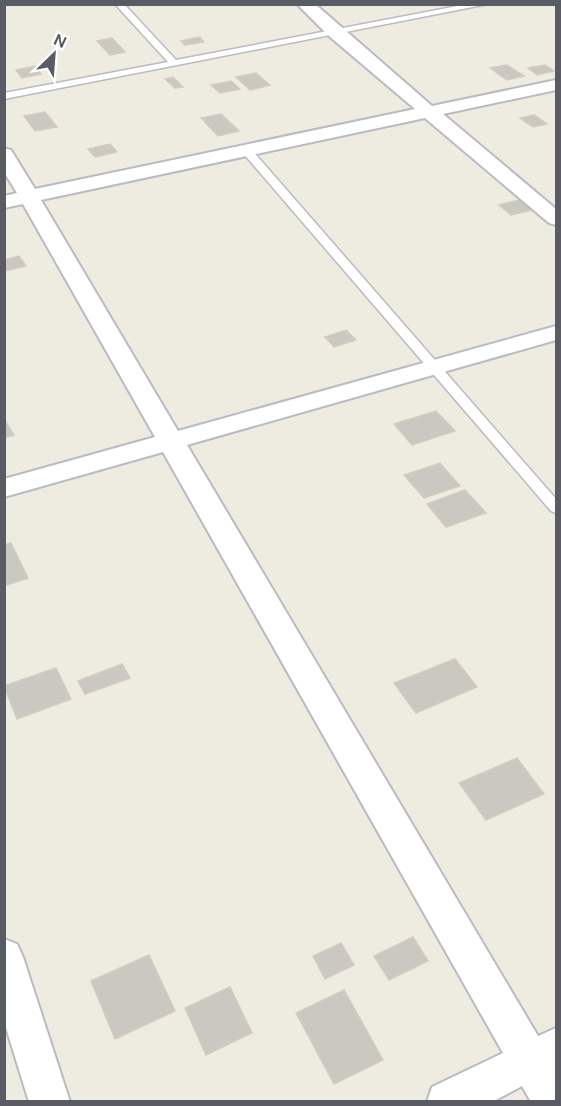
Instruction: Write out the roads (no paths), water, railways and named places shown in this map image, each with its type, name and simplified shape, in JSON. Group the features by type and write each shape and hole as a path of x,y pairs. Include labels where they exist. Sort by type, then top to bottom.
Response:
{"street":[{"path":"305,4 335,33 556,219"},
{"path":"17,200 556,85"},
{"path":"4,154 17,200 171,441 543,1054 554,1101"},
{"path":"4,488 556,333"},
{"path":"4,957 50,1101"},
{"path":"447,1101 543,1054"}],"lane":[{"path":"119,4 174,63"},
{"path":"4,96 484,4"},
{"path":"247,151 556,508"}]}
